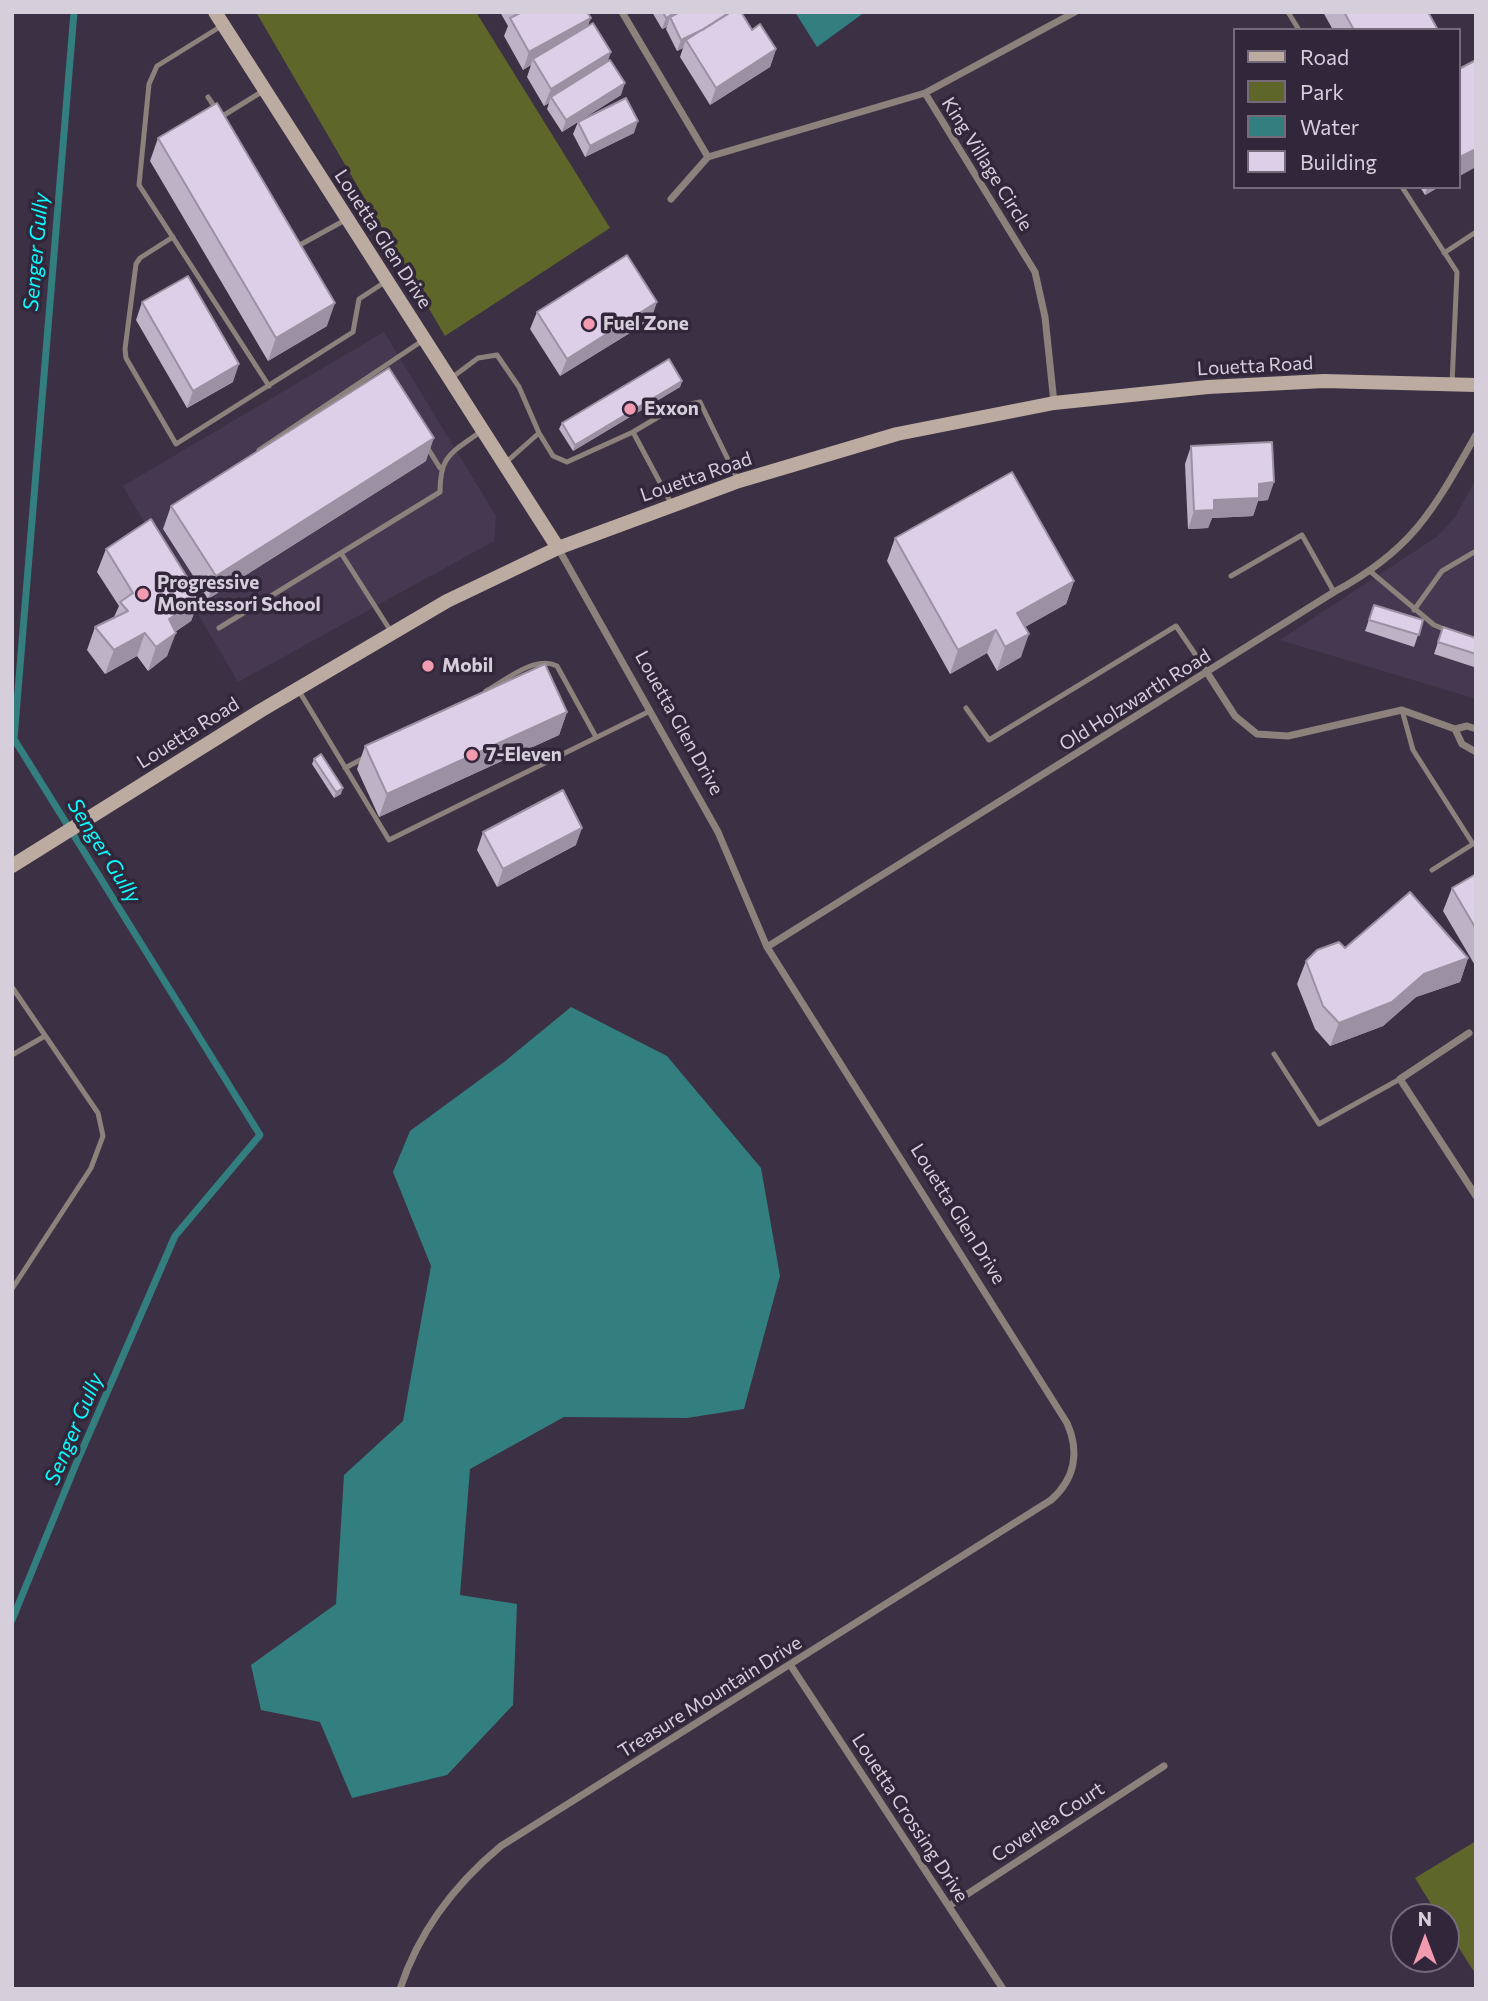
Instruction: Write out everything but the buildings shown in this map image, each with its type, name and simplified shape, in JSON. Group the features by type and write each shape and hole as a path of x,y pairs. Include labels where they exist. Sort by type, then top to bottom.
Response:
{"main road":[{"name":"Louetta Glen Drive","path":"219,19 558,548"},
{"name":"Louetta Road","path":"12,866 297,689 447,601 558,548 738,481 897,433 1054,403 1208,387 1298,383 1399,381 1476,385"}],"street":[{"path":"622,12 708,157 671,200"},
{"path":"925,93 1075,12"},
{"name":"King Village Circle","path":"708,157 925,93 1035,272 1045,317 1054,403"},
{"name":"Old Holzwarth Road","path":"767,947 1208,674 1334,592 1371,572 1422,524 1476,435"},
{"name":"Louetta Glen Drive","path":"558,548 718,832 767,947 1067,1423 1073,1437 1073,1468"},
{"path":"1208,674 1235,716 1257,734 1288,736 1402,710 1455,729 1468,726 1476,729"},
{"path":"1455,729 1462,744 1476,752"},
{"path":"1469,1033 1399,1079 1476,1196"},
{"name":"Treasure Mountain Drive","path":"400,1989 421,1937 457,1886 474,1868 528,1828 791,1666 1051,1500 1068,1481 1073,1468"},
{"name":"Louetta Crossing Drive","path":"791,1666 1003,1989"},
{"name":"Coverlea Court","path":"949,1906 1164,1766"}],"lane":[{"path":"1288,12 1299,28"},
{"path":"219,19 157,66 149,84 139,185 269,386"},
{"path":"221,117 265,90"},
{"path":"208,97 228,128"},
{"path":"1403,189 1457,272 1452,384"},
{"path":"298,246 347,219"},
{"path":"1444,253 1476,232"},
{"path":"173,237 139,258 136,264 125,349 126,358 176,444 353,332 359,299 387,280"},
{"path":"292,237 305,258"},
{"path":"259,450 425,339"},
{"path":"450,379 478,358 497,355 519,387 539,433 553,456 567,462 633,432 676,407 700,402 738,481"},
{"path":"377,371 384,382"},
{"path":"440,468 449,455 483,430"},
{"path":"633,432 672,505"},
{"path":"504,464 539,433"},
{"path":"219,628 440,492 440,468 419,436"},
{"path":"1231,576 1303,535 1334,592"},
{"path":"1414,610 1442,571 1476,551"},
{"path":"341,553 392,633"},
{"path":"1371,572 1434,625 1455,634"},
{"path":"966,708 989,740 1176,626 1208,674"},
{"path":"478,696 538,663 548,662 557,666 596,737"},
{"path":"297,689 388,840 650,711"},
{"path":"1402,710 1413,750 1473,844 1432,870"},
{"path":"345,768 369,755"},
{"path":"12,987 98,1113 103,1136 90,1168 12,1289"},
{"path":"12,1055 45,1036"},
{"path":"1274,1054 1319,1124 1399,1079"}],"shaded area":[{"path":"384,332 496,516 494,541 238,682 123,486"},
{"path":"1476,478 1476,699 1280,640 1438,536 1456,516"}],"green space":[{"path":"256,12 476,12 610,228 445,336"},
{"path":"1476,1841 1476,1975 1460,1949 1460,1903 1430,1903 1415,1878"}],"water":[{"path":"795,12 865,12 817,47"},
{"path":"571,1007 667,1056 761,1168 780,1276 744,1409 687,1418 564,1417 470,1469 460,1595 517,1604 513,1705 447,1775 352,1798 320,1722 261,1710 251,1665 336,1604 344,1475 403,1421 431,1266 393,1172 410,1131 504,1062"}],"waterway":[{"name":"Senger Gully","path":"12,1620 175,1236 260,1135 14,739 74,12"}],"place":[{"name":"Fuel Zone","path":"589,324"},
{"name":"Exxon","path":"630,409"},
{"name":"Progressive Montessori School","path":"143,594"},
{"name":"Mobil","path":"428,666"},
{"name":"7-Eleven","path":"472,755"}]}
